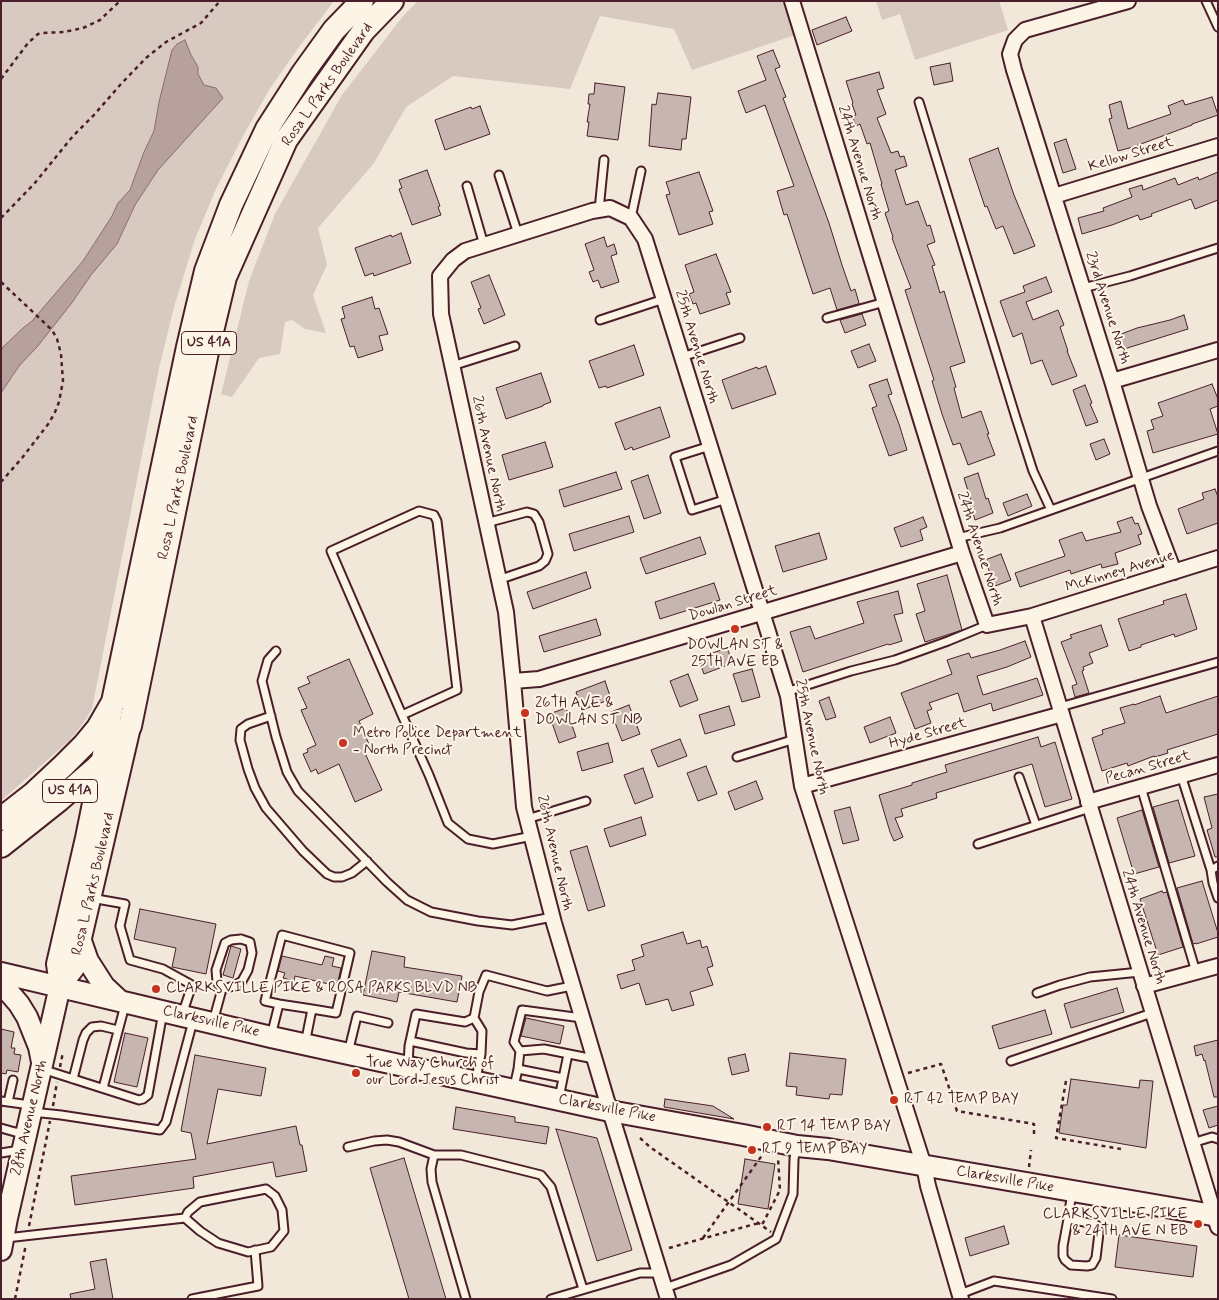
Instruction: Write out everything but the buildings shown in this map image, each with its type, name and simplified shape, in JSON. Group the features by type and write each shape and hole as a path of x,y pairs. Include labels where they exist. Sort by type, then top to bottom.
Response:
{"main road":[{"name":"Rosa L Parks Boulevard","path":"60,986 57,964 102,763 113,702 206,271 231,205 268,129 303,73 334,30 362,1"},
{"name":"Rosa L Parks Boulevard","path":"60,986 74,968 81,941 130,726 207,352 225,277 286,140 364,30 392,1"},
{"name":"US 41A","path":"1,819 64,766 98,728 113,702"},
{"name":"US 41A","path":"1,846 60,800 102,763 130,726"},
{"path":"81,941 88,961 104,986 123,1002"},
{"name":"Clarksville Pike","path":"1,973 271,1037 610,1112 797,1146 828,1149 1073,1191 1217,1219"},
{"path":"1,983 28,1017 48,1069"},
{"name":"28th Avenue North","path":"2,1244 4,1217 32,1109 48,1069 60,986"}],"street":[{"name":"24th Avenue North","path":"792,1 957,538 987,625 1032,616 1152,1013 1217,1219"},
{"name":"23rd Avenue North","path":"1128,1 1025,30 1015,40 1010,54 1141,478 1174,572"},
{"name":"Kellow Street","path":"1054,196 1218,146"},
{"path":"484,245 599,210 610,208 631,218"},
{"name":"25th Avenue North","path":"631,218 645,239 763,612 786,692 802,786 924,1166 960,1296"},
{"name":"26th Avenue North","path":"484,245 465,251 440,276 441,314 506,612 524,806 552,917 572,986 666,1294"},
{"path":"1112,381 1218,350"},
{"name":"Dowlan Street","path":"513,681 539,679 962,553"},
{"name":"McKinney Avenue","path":"1032,616 1218,558"},
{"name":"Hyde Street","path":"802,786 1061,710"},
{"name":"Pecan Street","path":"1089,805 1141,787 1218,765"},
{"path":"1142,979 1196,972 1218,966"}],"lane":[{"path":"1206,1 1218,27"},
{"path":"919,102 1033,471 1051,510"},
{"path":"599,210 604,160"},
{"path":"631,218 641,171"},
{"path":"499,176 518,234"},
{"path":"467,186 484,245"},
{"path":"1083,288 1130,276 1218,248"},
{"path":"600,320 664,299"},
{"path":"827,318 885,302"},
{"path":"682,357 740,338"},
{"path":"452,366 515,346"},
{"path":"710,446 675,457 692,510 727,500"},
{"path":"957,538 1000,528 1218,451"},
{"path":"402,715 456,690 436,521 434,515 419,511 331,551 448,823 468,839 492,844 532,836"},
{"path":"486,523 527,512 534,514 539,522 548,554 545,561 539,566 498,580"},
{"path":"786,692 851,671 895,660 987,625"},
{"path":"276,651 268,660 262,681 287,772 298,791 366,861 407,900 431,912 512,926 552,917"},
{"path":"1061,710 1218,662"},
{"path":"271,716 248,724 241,730 240,740 255,788 266,808 303,851 327,874 334,877 342,877 352,873 366,861"},
{"path":"737,757 795,739"},
{"path":"1181,775 1214,868 1213,883 1218,898"},
{"path":"1019,777 1036,825"},
{"path":"1141,787 1196,972"},
{"path":"527,819 586,801"},
{"path":"978,844 1089,805"},
{"path":"13,1080 5,1102 51,1114 160,1130 166,1122 188,1017 192,985 163,969 130,960 120,926 125,904 91,898"},
{"path":"282,935 350,953 336,1013 279,1004 265,1001 282,935"},
{"path":"48,1069 139,1100 143,1099 148,1095 158,1044 222,989 234,986 242,981 248,970 252,953 250,942 241,939 225,943 216,970 217,982 222,989"},
{"path":"475,1082 482,1032 474,1018 486,975 547,991 572,986"},
{"path":"1037,993 1090,977 1142,979"},
{"path":"102,1088 118,1030 123,1002"},
{"path":"271,1037 279,1004"},
{"path":"305,1044 312,1009"},
{"path":"514,1090 520,1051 514,1042 522,1010 582,1018"},
{"path":"1010,1061 1152,1013"},
{"path":"408,1067 410,1041 416,1014 465,1022 474,1018"},
{"path":"348,1054 357,1016 388,1023"},
{"path":"73,1078 82,1040 86,1033 92,1027 101,1026 118,1030"},
{"path":"410,1041 466,1053 480,1054"},
{"path":"520,1051 544,1049 594,1059"},
{"path":"558,1100 568,1054"},
{"path":"518,1069 563,1078"},
{"path":"1,1128 15,1132 25,1141 1,1153"},
{"path":"1192,1143 1212,1136 1218,1139"},
{"path":"348,1147 387,1140 399,1142 434,1155 461,1155 541,1175 551,1187 583,1289"},
{"path":"666,1294 731,1265 776,1239 793,1194 794,1159 797,1146"},
{"path":"434,1155 431,1169 432,1182 466,1299"},
{"path":"2,1244 27,1235 185,1218 218,1243 248,1252 271,1247 284,1231 282,1210 275,1196 266,1189 200,1202 188,1212 185,1218"},
{"path":"1068,1219 1097,1226 1099,1233 1096,1258 1092,1265 1071,1265 1063,1256 1063,1246 1073,1191"},
{"path":"192,1299 258,1286 255,1250"},
{"path":"551,1299 640,1273 660,1273"},
{"path":"960,1296 994,1281 1112,1299"}],"path":[{"path":"1,79 38,34 83,28 100,20 120,1"},
{"path":"1,218 34,184 73,136 146,58 166,42 201,23 220,1"},
{"path":"1,282 52,330 59,344 63,370 63,381 55,412 37,439 1,482"},
{"path":"15,1299 51,1114 48,1069 63,1050"},
{"path":"908,1074 941,1064 957,1111 1034,1124 1034,1135"},
{"path":"1066,1081 1056,1138 1121,1149"},
{"path":"640,1138 777,1237"},
{"path":"1029,1168 1031,1150"},
{"path":"702,1239 763,1154"},
{"path":"669,1248 762,1223 780,1190 778,1157"}],"shaded area":[{"path":"1,1 334,1 269,90 216,189 195,239 174,307 159,368 92,709 69,741 1,801"},
{"path":"418,1 782,1 795,35 692,70 674,29 600,16 570,89 453,76 406,107 374,163 318,228 327,265 313,295 326,333 305,329 292,320 285,322 280,354 259,358 232,397 221,394 249,281 275,214 342,95 403,16"},
{"path":"876,1 999,1 1008,30 915,60 900,14 882,20"},
{"path":"185,40 204,85 216,88 223,98 158,170 135,205 117,244 91,275 37,347 19,366 1,393 1,351 3,347 32,321 83,261 112,216 118,203 130,190 154,131 172,50 177,44"}],"place":[{"name":"DOWLAN ST & 25TH AVE EB","path":"735,629"},
{"name":"26TH AVE & DOWLAN ST NB","path":"525,713"},
{"name":"Metro Police Department - North Precinct","path":"343,743"},
{"name":"CLARKSVILLE PIKE & ROSA PARKS BLVD NB","path":"156,989"},
{"name":"True Way Church of our Lord Jesus Christ","path":"356,1073"},
{"name":"RT 42 TEMP BAY","path":"894,1100"},
{"name":"RT 14 TEMP BAY","path":"767,1127"},
{"name":"RT 9 TEMP BAY","path":"752,1150"},
{"name":"CLARKSVILLE PIKE & 24TH AVE N EB","path":"1198,1224"}]}
